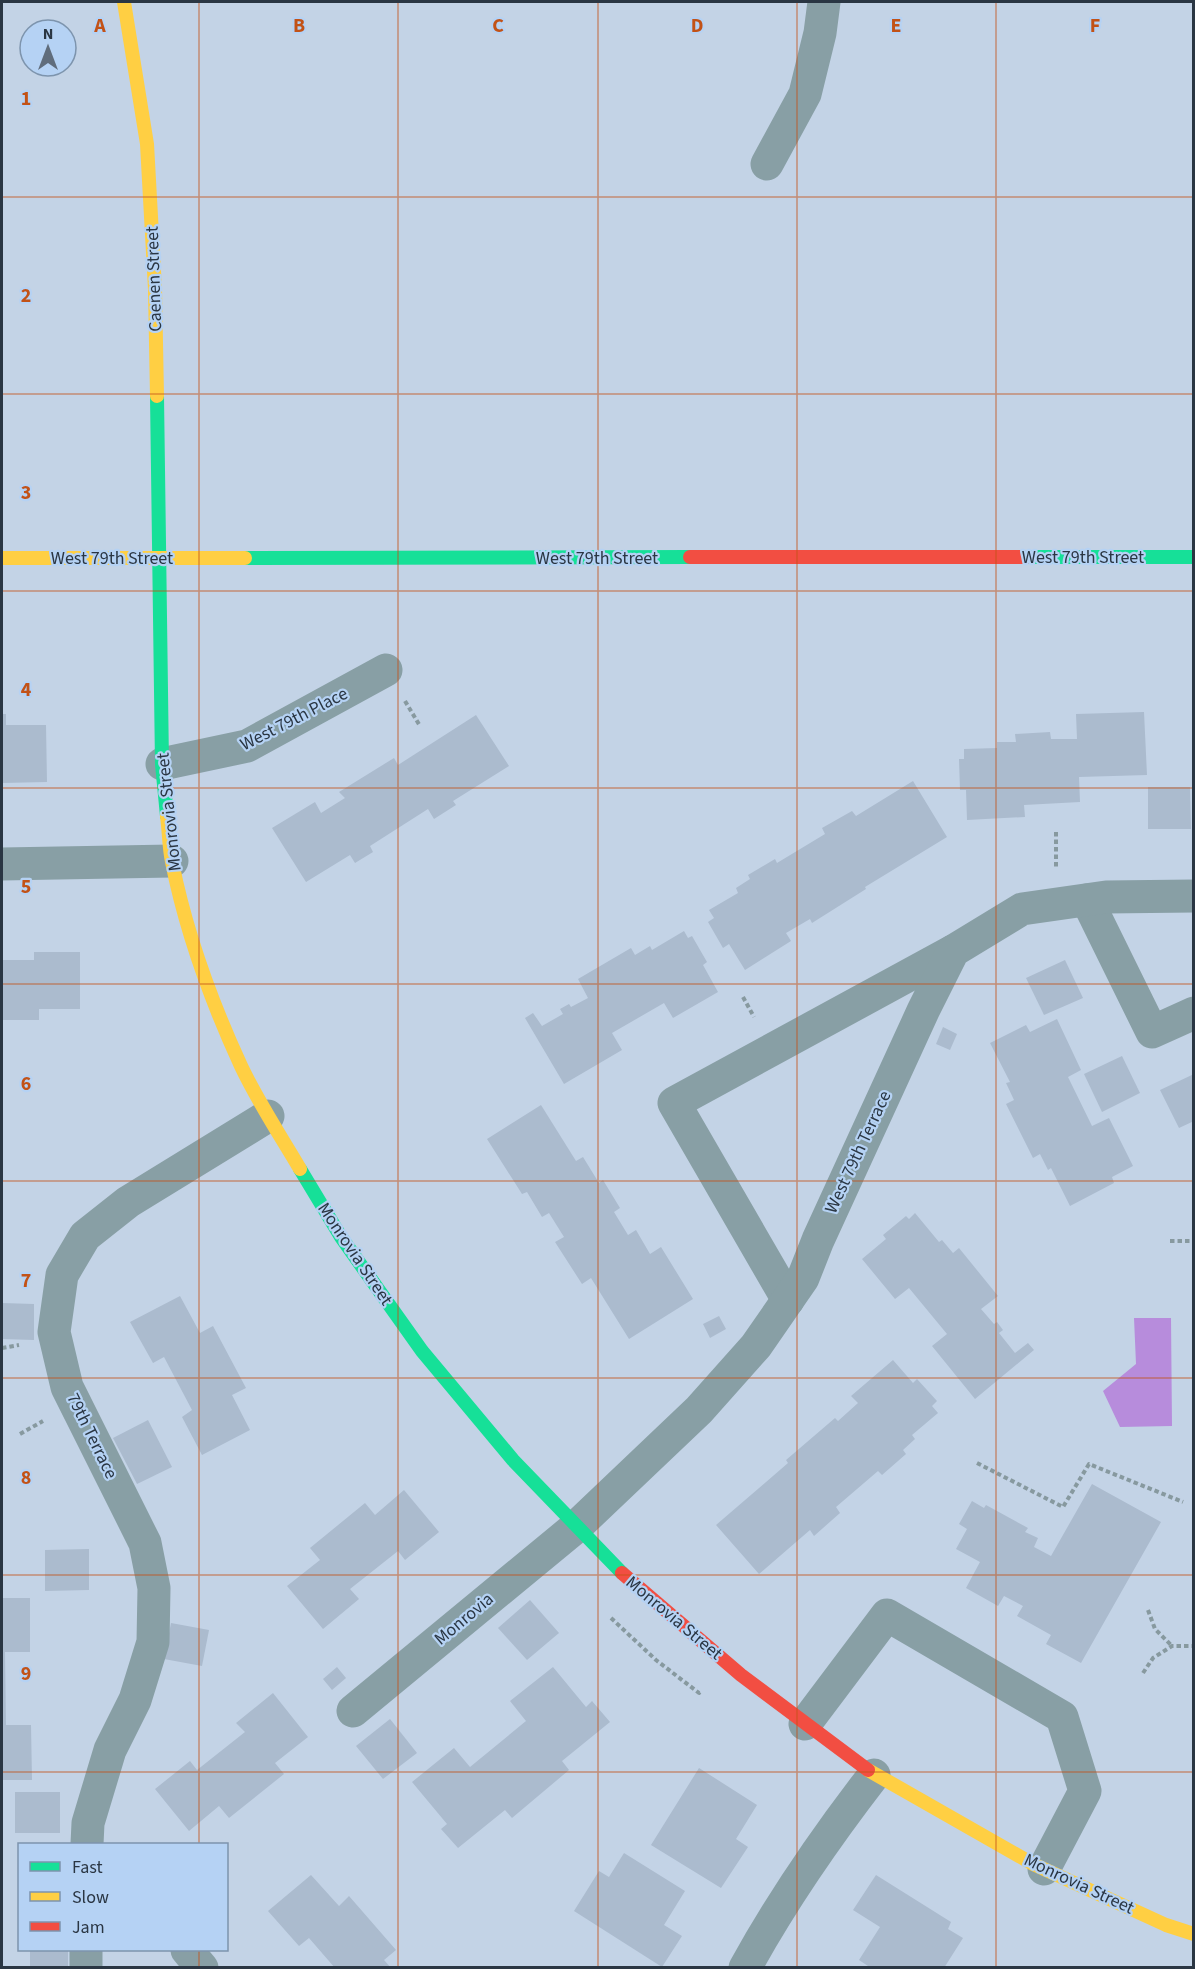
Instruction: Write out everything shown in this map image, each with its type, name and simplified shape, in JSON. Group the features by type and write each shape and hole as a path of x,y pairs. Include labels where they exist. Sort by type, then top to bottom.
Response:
{"street":[{"name":"Caenen Street","path":"124,2 147,144 155,289 159,558"},
{"path":"767,164 805,94 820,33 824,2"},
{"name":"West 79th Street","path":"2,558 1194,557"},
{"name":"Monrovia Street","path":"159,558 162,764 172,861 190,933 221,1019 242,1068 268,1116 342,1237 422,1351 513,1460 621,1572 741,1675 805,1724 874,1775 1044,1869 1166,1925 1194,1934"},
{"name":"West 79th Place","path":"162,764 247,746 386,670"},
{"path":"2,864 172,861"},
{"path":"788,1300 674,1103 953,951 1022,909 1106,897 1194,896"},
{"path":"1087,900 1152,1032 1194,1013"},
{"name":"West 79th Terrace","path":"576,1527 699,1410 756,1346 803,1278 913,1031 953,951"},
{"name":"79th Terrace","path":"87,1843 88,1823 110,1750 135,1700 153,1641 154,1588 145,1543 68,1387 54,1332 62,1275 86,1236 128,1202 268,1116"},
{"name":"Monrovia","path":"353,1711 576,1527"},
{"path":"805,1724 887,1615 1062,1717 1085,1791 1044,1869"},
{"path":"745,1968 781,1905 831,1831 874,1775"},
{"path":"86,1951 86,1968"},
{"path":"188,1951 202,1968"}],"path":[{"path":"1170,1241 1194,1241"},
{"path":"977,1463 1064,1507 1089,1464 1183,1502"},
{"path":"1148,1610 1155,1629 1172,1646"},
{"path":"1143,1673 1153,1658 1172,1646 1194,1646"}],"shaded area":[{"path":"1134,1318 1171,1318 1172,1426 1120,1427 1103,1391 1136,1364"}],"building":[{"path":"1144,712 1147,775 1079,777 1080,802 1024,805 1025,817 967,820 966,790 960,790 959,759 964,759 964,749 997,748 997,742 1016,742 1015,734 1050,732 1051,739 1077,739 1076,714"},
{"path":"2,714 6,714 6,725 46,725 47,782 2,783"},
{"path":"476,715 509,766 453,801 456,805 434,819 428,809 370,846 373,852 355,863 350,855 306,882 272,828 315,802 321,813 345,798 339,792 394,758 398,765"},
{"path":"913,781 947,837 865,887 866,889 812,923 810,919 786,933 791,941 745,970 729,944 723,948 708,922 714,918 709,910 738,893 736,888 750,879 748,875 775,859 777,863 825,834 822,828 852,811 856,816"},
{"path":"1148,787 1190,787 1191,829 1148,829"},
{"path":"684,931 688,938 692,936 707,962 703,965 718,992 673,1018 664,1003 612,1033 622,1050 564,1084 525,1018 533,1013 542,1026 563,1014 560,1009 569,1004 571,1007 588,998 578,979 631,948 635,955 650,946 652,950"},
{"path":"34,952 80,952 80,1009 39,1009 39,1020 2,1020 2,960 34,960"},
{"path":"1065,960 1083,998 1044,1015 1026,978"},
{"path":"1057,1019 1081,1070 1068,1077 1092,1126 1109,1118 1133,1166 1112,1177 1114,1183 1070,1206 1051,1168 1048,1170 1040,1154 1033,1158 1006,1104 1014,1100 1006,1083 1010,1082 990,1043 1026,1025 1030,1032"},
{"path":"943,1027 957,1034 950,1050 936,1044"},
{"path":"1122,1056 1140,1093 1102,1112 1084,1074"},
{"path":"1194,1074 1194,1121 1179,1128 1160,1090"},
{"path":"541,1105 576,1161 583,1157 599,1183 603,1180 620,1208 614,1212 628,1235 636,1230 650,1254 661,1247 693,1299 629,1339 591,1278 582,1284 555,1242 564,1237 549,1213 542,1217 527,1192 522,1194 487,1139"},
{"path":"915,1213 939,1242 942,1240 953,1253 959,1248 998,1296 981,1309 994,1324 997,1322 1003,1330 999,1333 1015,1353 1028,1343 1034,1350 975,1399 932,1346 947,1334 909,1288 895,1299 862,1259 886,1239 883,1235 906,1216 909,1219"},
{"path":"180,1296 200,1333 213,1326 246,1388 232,1395 250,1430 202,1455 182,1417 192,1410 164,1357 153,1363 130,1322"},
{"path":"2,1303 34,1304 34,1340 2,1339"},
{"path":"719,1316 726,1329 710,1338 703,1324"},
{"path":"893,1360 913,1383 917,1379 937,1401 932,1406 938,1413 912,1435 915,1439 903,1450 906,1454 882,1475 878,1471 836,1507 840,1513 814,1536 810,1530 759,1574 716,1525 788,1463 786,1460 835,1418 838,1421 858,1403 851,1396"},
{"path":"148,1420 172,1467 137,1484 113,1438"},
{"path":"1092,1484 1161,1522 1081,1663 1046,1644 1051,1635 1017,1616 1023,1606 1004,1596 998,1606 966,1588 980,1562 956,1549 967,1529 959,1524 972,1501 984,1508 986,1505 1028,1528 1025,1532 1038,1538 1034,1547 1051,1556"},
{"path":"404,1490 439,1532 405,1560 398,1551 350,1589 359,1599 323,1629 287,1586 320,1560 310,1548 365,1503 375,1515"},
{"path":"89,1549 89,1590 45,1591 45,1550"},
{"path":"2,1598 30,1598 30,1652 5,1652 6,1725 31,1725 32,1780 2,1780"},
{"path":"530,1600 559,1633 527,1660 498,1628"},
{"path":"171,1623 209,1630 202,1666 164,1659"},
{"path":"337,1667 346,1678 332,1690 323,1679"},
{"path":"553,1667 586,1707 592,1701 610,1722 562,1761 569,1770 512,1818 505,1810 458,1848 441,1829 447,1824 412,1782 454,1748 470,1767 526,1721 510,1701"},
{"path":"273,1693 308,1737 275,1763 284,1774 229,1818 219,1806 189,1831 155,1789 190,1761 197,1770 245,1732 236,1723"},
{"path":"390,1719 417,1753 383,1779 356,1746"},
{"path":"699,1768 757,1805 736,1839 748,1847 721,1888 651,1845"},
{"path":"15,1792 60,1792 60,1833 15,1833"},
{"path":"624,1853 685,1891 664,1925 682,1936 662,1967 574,1911 599,1871 609,1877"},
{"path":"311,1875 339,1906 349,1896 396,1950 384,1960 391,1968 335,1968 309,1938 299,1946 268,1911"},
{"path":"876,1875 951,1922 948,1929 963,1938 944,1968 871,1968 859,1960 880,1927 853,1910"},
{"path":"30,1951 68,1951 68,1968 30,1968"}],"traffic: fast":[{"path":"157,396 162,764 167,816"},
{"path":"245,558 690,557"},
{"path":"1027,557 1194,557"},
{"path":"300,1169 341,1237 422,1351 513,1460 622,1573"}],"traffic: slow":[{"path":"124,2 147,144 155,289 157,396"},
{"path":"2,558 245,558"},
{"path":"167,816 171,856 184,914 210,991 248,1079 300,1169"},
{"path":"868,1770 1033,1864 1166,1925 1194,1934"}],"traffic: jam":[{"path":"690,557 1027,557"},
{"path":"622,1573 741,1675 868,1770"}]}
